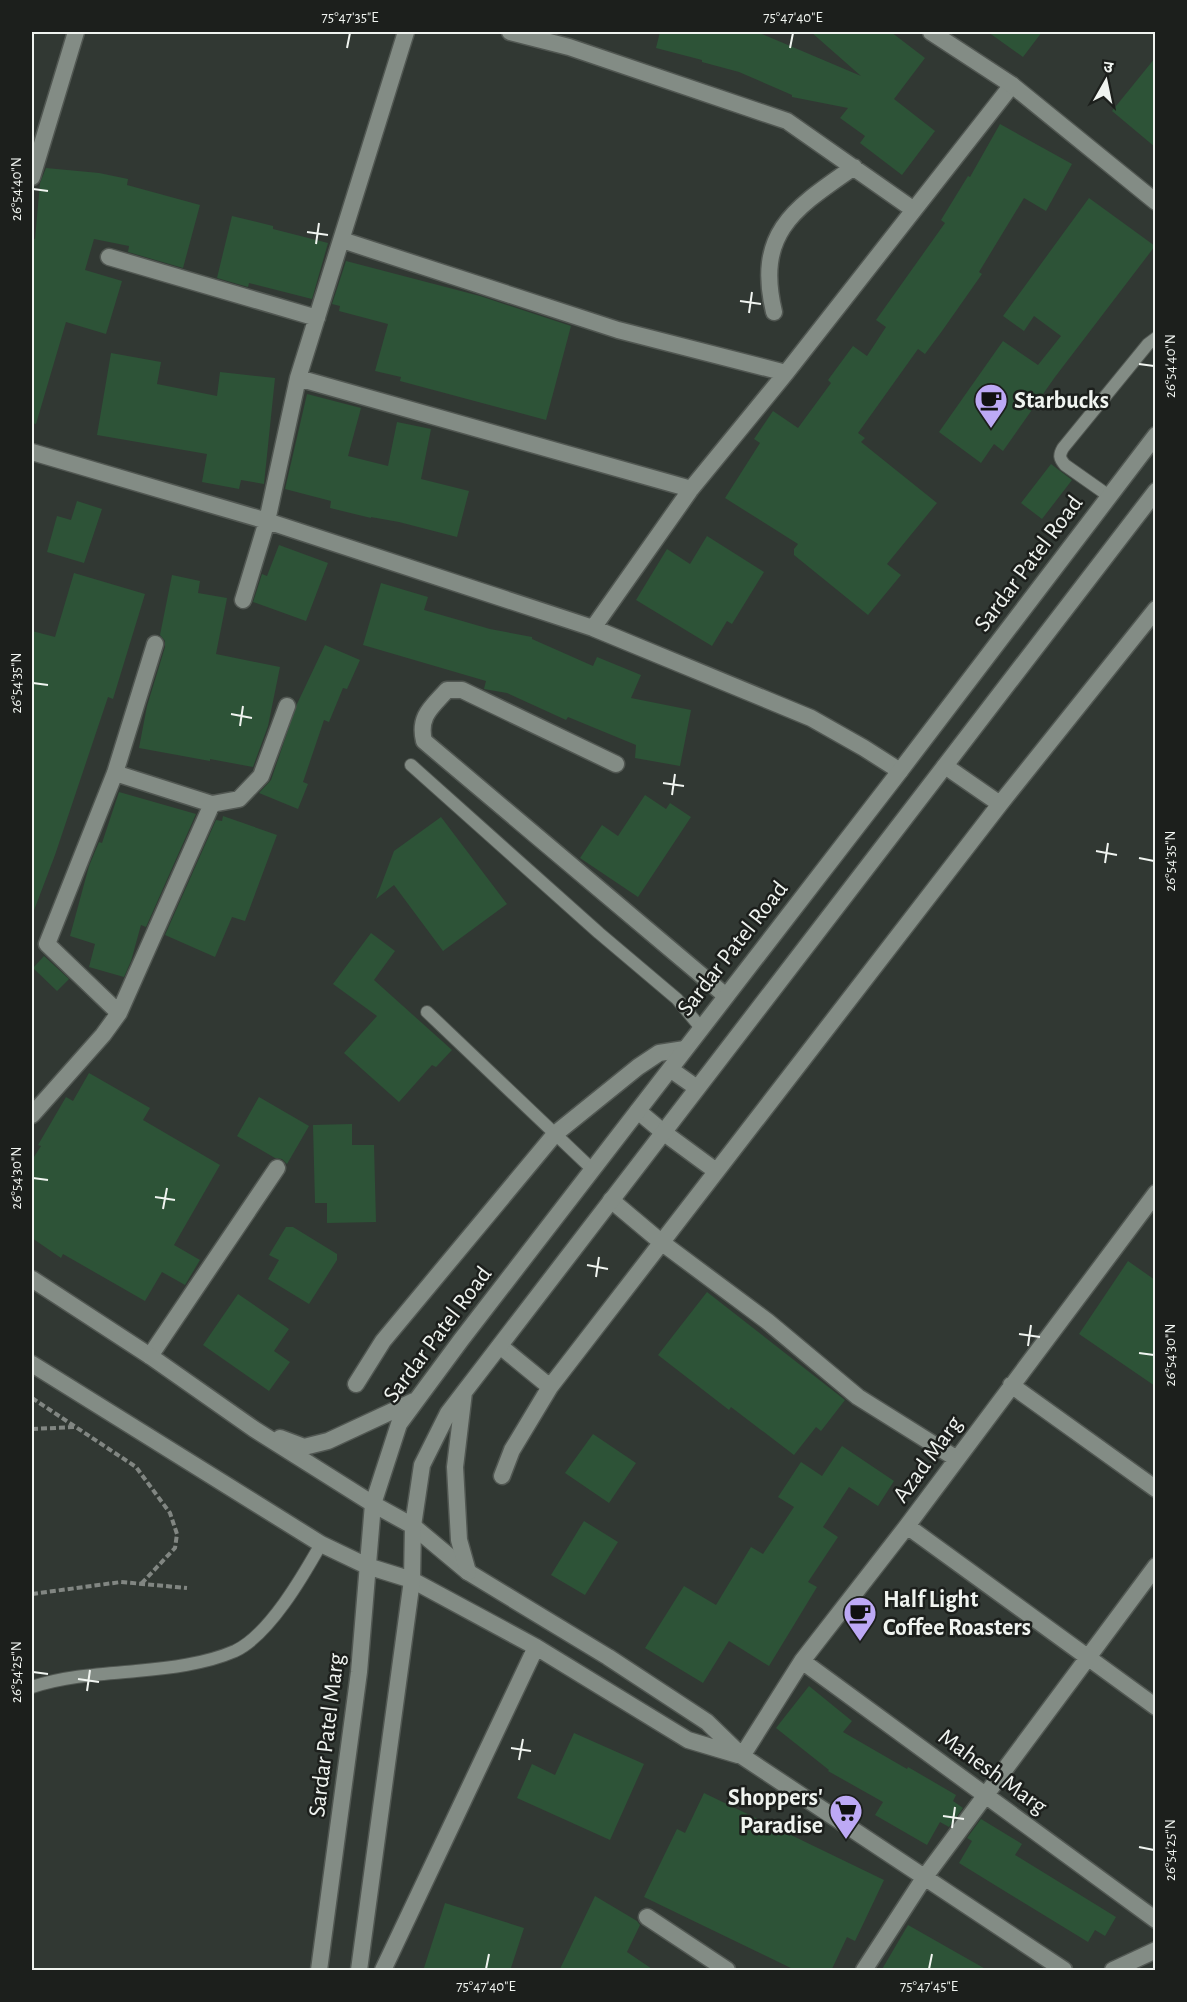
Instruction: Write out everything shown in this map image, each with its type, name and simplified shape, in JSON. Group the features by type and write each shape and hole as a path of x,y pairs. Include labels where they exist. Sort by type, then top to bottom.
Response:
{"street":[{"path":"32,177 75,32"},
{"path":"243,600 267,521 298,378 406,32"},
{"path":"510,32 569,47 788,121 914,210"},
{"path":"931,32 950,37 1155,202"},
{"path":"594,628 691,489 786,373 1012,85"},
{"path":"774,312 769,289 770,259 781,228 809,198 854,167"},
{"path":"342,240 618,330 786,373"},
{"path":"109,256 317,318"},
{"path":"298,378 691,489"},
{"name":"Sardar Patel Road","path":"373,1504 399,1424 1155,435"},
{"path":"32,452 267,521 594,628 811,718 900,771"},
{"path":"359,1971 412,1580 412,1526 422,1465 448,1413 1155,491"},
{"path":"502,1476 512,1450 550,1387 1000,804 1155,609"},
{"path":"119,1013 48,944 115,773 155,644"},
{"path":"616,764 462,690 447,690 425,714 421,730 424,741 726,996"},
{"path":"115,773 212,804 239,799 261,776 287,706"},
{"path":"945,766 1000,804"},
{"path":"32,1115 103,1035 119,1013 212,804"},
{"path":"356,1384 383,1341 555,1134 638,1067 660,1053 686,1048"},
{"path":"670,1069 697,1088"},
{"path":"638,1111 716,1171"},
{"path":"150,1356 277,1168"},
{"name":"Azad Marg","path":"742,1756 802,1661 907,1526 1155,1193"},
{"path":"611,1200 661,1242 767,1321 858,1397 957,1459"},
{"path":"32,1279 150,1356 254,1429 412,1526 468,1572 608,1657 707,1722 742,1756 1064,1971"},
{"path":"500,1346 550,1387"},
{"path":"32,1364 321,1544 367,1566 412,1580 536,1647 688,1740 742,1756"},
{"path":"1011,1385 1155,1489"},
{"path":"465,1391 456,1467 459,1540 468,1572"},
{"path":"254,1429 304,1447 328,1441 417,1400"},
{"name":"Sardar Patel Marg","path":"319,1971 359,1672 373,1504"},
{"path":"907,1526 1155,1707"},
{"path":"864,1971 924,1878 1155,1566"},
{"path":"383,1971 536,1647"},
{"name":"Mahesh Marg","path":"802,1661 1155,1920"},
{"path":"647,1917 727,1971"},
{"path":"1113,1971 1155,1950"}],"lane":[{"path":"1109,496 1065,465 1060,460 1059,454 1141,352 1155,338"},
{"path":"411,765 599,933 677,999 701,1028"},
{"path":"427,1012 592,1169"},
{"path":"32,1688 48,1682 90,1674 175,1667 211,1659 237,1650 262,1631 303,1576 321,1544"}],"path":[{"path":"32,1398 136,1467 170,1513 177,1534 175,1548 141,1584"},
{"path":"32,1429 75,1427"},
{"path":"32,1594 121,1582 187,1588"}],"building":[{"path":"660,32 757,32 861,76 811,32 891,32 925,58 894,99 935,131 902,175 860,143 865,136 840,118 848,108 792,97 792,95 739,72 656,48"},
{"path":"988,32 1042,32 1023,57"},
{"path":"1155,58 1155,147 1112,111"},
{"path":"1000,124 1072,164 1046,211 1024,198 979,272 982,274 942,331 925,354 918,349 858,433 865,438 861,442 937,503 887,564 901,575 868,615 794,555 794,549 798,544 725,498 760,443 754,439 773,411 798,428 831,383 828,380 853,346 867,356 886,327 876,320 945,223 941,220 968,176 970,177"},
{"path":"46,168 99,173 128,179 127,185 200,205 183,268 128,252 129,246 94,239 85,270 122,281 106,334 66,322 36,424 32,423 32,238 35,239 40,183"},
{"path":"1089,198 1155,246 1055,377 1003,451 994,444 981,463 939,432 1003,341 1038,365 1061,336 1034,316 1024,331 1003,316"},
{"path":"232,216 328,243 312,299 249,283 248,287 217,278"},
{"path":"346,261 480,296 571,326 546,420 400,381 401,377 375,371 388,324 339,311 340,306 332,304"},
{"path":"111,353 161,362 157,384 217,396 220,372 275,378 264,484 241,480 239,489 202,482 207,454 97,435"},
{"path":"307,394 361,408 348,456 388,466 397,422 431,429 421,479 469,491 457,537 330,508 331,501 285,489"},
{"path":"1051,464 1072,480 1042,519 1021,503"},
{"path":"77,501 102,509 84,563 47,552 57,516 71,520"},
{"path":"707,536 764,572 732,624 727,621 712,646 636,600 667,549 690,564"},
{"path":"279,545 328,563 306,621 253,602 262,574 267,576"},
{"path":"74,573 145,594 113,699 108,697 55,855 32,913 32,631 55,637"},
{"path":"172,575 200,581 198,593 227,598 216,654 280,667 268,726 253,767 139,748 147,706 165,647 165,641 160,635"},
{"path":"381,583 428,597 424,610 490,629 532,637 532,639 593,666 597,657 641,675 631,698 691,710 680,766 635,758 636,745 568,717 566,720 507,693 484,689 486,681 363,645"},
{"path":"325,645 360,660 347,689 343,688 329,722 324,720 303,782 308,784 298,809 259,793 271,780 297,704"},
{"path":"119,792 196,814 146,927 141,925 124,977 89,967 95,944 70,936 89,866 99,842 102,843"},
{"path":"645,795 666,809 670,803 691,817 638,897 580,858 602,825 618,836"},
{"path":"223,816 277,835 245,921 232,917 215,957 165,935 216,820 222,821"},
{"path":"441,817 507,904 443,951 394,885 376,899 394,851"},
{"path":"371,933 395,951 374,980 452,1050 436,1067 432,1065 399,1102 344,1053 377,1016 333,984"},
{"path":"44,956 69,979 57,991 33,968"},
{"path":"89,1073 150,1108 143,1120 220,1165 174,1245 200,1260 185,1285 162,1272 145,1301 63,1254 61,1258 32,1238 32,1160 41,1146 38,1145 66,1097 73,1101"},
{"path":"259,1097 309,1126 287,1164 282,1159 275,1158 237,1136"},
{"path":"352,1124 352,1145 374,1145 376,1222 327,1223 327,1203 315,1203 313,1125"},
{"path":"286,1227 293,1227 337,1254 337,1260 309,1304 268,1279 279,1260 269,1255"},
{"path":"1128,1261 1155,1280 1155,1386 1079,1334"},
{"path":"707,1292 845,1400 821,1431 816,1427 794,1455 731,1407 729,1410 658,1355"},
{"path":"238,1294 289,1329 274,1351 290,1362 269,1391 203,1345"},
{"path":"593,1434 636,1463 609,1503 565,1473"},
{"path":"842,1446 894,1481 878,1506 849,1487 823,1527 838,1537 808,1582 817,1587 769,1666 729,1641 703,1683 645,1648 684,1586 716,1605 751,1547 763,1554 794,1507 778,1497 801,1462 822,1476"},
{"path":"584,1521 618,1542 585,1595 551,1575"},
{"path":"809,1686 852,1721 843,1732 956,1795 953,1801 963,1808 949,1827 940,1822 927,1845 875,1815 883,1802 828,1771 776,1728"},
{"path":"574,1733 644,1764 610,1840 517,1798 532,1764 555,1775"},
{"path":"704,1793 884,1880 855,1941 847,1937 831,1971 797,1971 644,1897 677,1829 685,1833"},
{"path":"981,1819 1022,1844 1015,1855 1116,1917 1105,1936 1095,1930 1088,1942 959,1863 972,1841 967,1838"},
{"path":"595,1896 637,1921 640,1925 627,1952 655,1971 559,1971"},
{"path":"445,1903 524,1928 510,1971 423,1971"},
{"path":"908,1925 989,1971 881,1971"}],"place":[{"name":"Starbucks","path":"991,429"},
{"name":"Half Light Coffee Roasters","path":"860,1642"},
{"name":"Shoppers' Paradise","path":"846,1840"}]}
